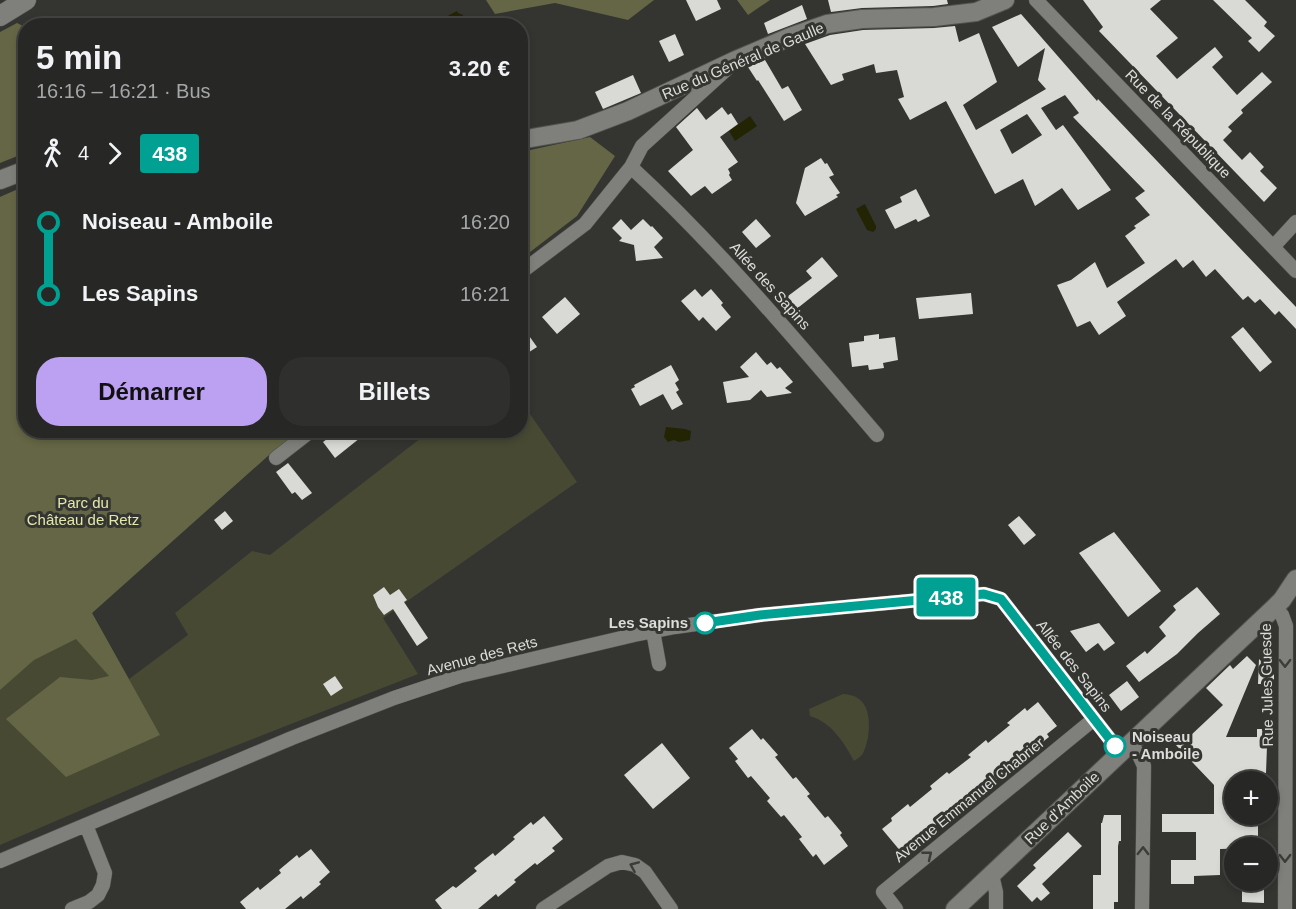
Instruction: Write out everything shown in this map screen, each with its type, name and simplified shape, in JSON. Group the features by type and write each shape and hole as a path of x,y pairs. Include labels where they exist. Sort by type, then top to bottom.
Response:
{"main road":[{"path":"0,16 27,0"}],"street":[{"name":"Rue du Général de Gaulle","path":"528,139 578,130 618,115 736,60 827,24 862,19 976,12 1005,0"},
{"name":"Rue de la République","path":"1036,0 1296,271"},
{"path":"528,267 585,224 631,167 642,146 736,60"},
{"name":"Allée des Sapins","path":"631,167 711,245 778,319 876,435"},
{"path":"0,180 18,173"},
{"path":"1273,247 1296,222"},
{"path":"276,458 302,438"},
{"name":"Rue d'Amboile","path":"955,909 1275,608 1296,579"},
{"name":"Avenue des Rets","path":"0,861 360,711 460,676 653,631 760,615 984,594 1001,599"},
{"name":"Allée des Sapins","path":"1001,599 1094,719 1125,748 1138,753 1144,766 1142,909"},
{"name":"Rue Jules Guesde","path":"1275,608 1282,615 1286,626 1285,909"},
{"path":"653,631 659,664"},
{"name":"Avenue Emmanuel Chabrier","path":"896,909 882,892 1094,719"},
{"path":"72,909 89,903 98,895 105,873 86,825"},
{"path":"543,909 608,866 622,862 635,865 645,872 671,909"},
{"path":"992,875 996,892 996,909"}],"green space":[{"path":"486,0 654,0 628,20 555,3 495,14"},
{"path":"737,0 770,0 748,15"},
{"path":"18,24 18,156 0,163 0,32"},
{"path":"590,137 615,156 577,216 528,254 528,150"},
{"path":"18,189 18,438 291,438 92,613 129,679 188,635 175,613 252,551 270,555 421,438 528,438 528,411 577,482 383,618 418,674 179,768 0,845 0,197"},
{"name":"Parc du Château de Retz","path":"18,189 18,438 291,438 92,613 160,735 66,777 6,719 60,677 92,680 109,676 76,639 34,660 0,690 0,197"},
{"path":"843,694 858,698 868,714 869,729 866,746 862,755 854,761 831,728 810,716 809,709"}],"shaded area":[{"path":"457,11 463,15 463,18 444,18"},
{"path":"750,116 757,126 735,141 729,131"},
{"path":"865,204 876,226 873,232 867,230 856,209"},
{"path":"666,427 691,431 690,440 668,442 664,437"}],"building":[{"path":"686,0 717,0 721,9 696,21"},
{"path":"828,0 947,0 948,4 862,8 831,12"},
{"path":"1083,0 1161,0 1150,9 1178,38 1156,56 1177,79 1215,47 1223,57 1212,67 1237,95 1262,72 1272,82 1241,110 1243,113 1228,127 1232,131 1223,140 1242,160 1250,152 1264,167 1260,171 1277,188 1264,202 1099,31 1103,27"},
{"path":"1213,0 1245,0 1267,22 1264,26 1275,36 1259,52 1248,41 1252,38"},
{"path":"802,5 807,19 768,34 764,23"},
{"path":"1021,14 1097,101 1098,99 1296,307 1296,329 1279,311 1275,315 1260,299 1255,303 1248,296 1243,300 1215,269 1206,277 1193,260 1183,268 1176,259 1117,302 1126,316 1099,335 1090,321 1077,327 1057,285 1071,280 1095,262 1107,288 1145,263 1125,236 1136,228 1134,226 1150,215 1135,198 1145,191 1073,117 1079,113 1065,95 1041,108 1056,130 1063,125 1111,190 1078,210 1062,188 1035,206 1023,179 995,194 946,101 910,120 898,99 904,97 897,70 876,73 874,64 842,74 844,80 831,85 805,44 830,35 863,30 955,26 959,42 979,33 997,82 963,105 976,130 1046,89 1038,80 1045,48 1018,67 992,27","holes":["1027,114 1042,135 1012,154 1000,130"]},
{"path":"675,34 684,55 669,62 659,41"},
{"path":"765,60 782,89 788,86 802,110 784,121 748,67"},
{"path":"633,75 641,93 603,109 595,92"},
{"path":"722,107 728,115 731,113 738,124 720,137 738,162 728,169 732,180 712,194 705,186 691,196 668,171 693,150 676,127 697,108 706,120"},
{"path":"821,158 834,175 829,177 840,193 836,195 838,197 805,216 796,203 805,168"},
{"path":"916,189 930,216 918,222 916,219 895,229 885,210 902,202 900,197"},
{"path":"621,219 631,230 643,219 652,226 663,238 654,247 663,258 636,261 634,245 619,241 622,238 612,228"},
{"path":"756,219 771,236 756,248 742,232"},
{"path":"822,257 838,276 794,311 784,299 812,278 806,271"},
{"path":"695,289 702,297 711,289 731,317 716,331 703,317 699,321 681,301"},
{"path":"971,293 973,314 919,319 916,298"},
{"path":"565,297 580,314 557,334 542,317"},
{"path":"1243,327 1272,362 1260,372 1231,337"},
{"path":"528,334 537,347 528,353"},
{"path":"879,334 879,339 895,337 898,360 883,363 884,368 869,370 868,365 852,367 849,343 864,341 864,336"},
{"path":"756,352 767,365 771,362 777,369 780,367 793,382 785,388 792,393 767,397 761,390 750,400 727,403 723,382 749,377 740,367"},
{"path":"671,365 679,380 675,383 679,390 676,392 683,404 672,410 663,394 640,406 631,389 635,387 634,385"},
{"path":"328,438 360,438 335,458 323,442"},
{"path":"288,463 312,493 302,500 295,492 292,494 276,472"},
{"path":"225,511 233,521 222,530 214,520"},
{"path":"1019,516 1036,535 1024,545 1008,525"},
{"path":"1114,532 1161,591 1128,617 1079,553"},
{"path":"384,587 390,595 399,589 407,600 404,602 428,638 417,646 393,609 384,615 378,607 373,595"},
{"path":"1197,587 1220,614 1177,654 1139,682 1126,666 1145,651 1147,654 1166,636 1159,627 1176,610 1173,606"},
{"path":"1099,623 1115,643 1104,651 1098,643 1086,652 1070,631"},
{"path":"1247,656 1256,665 1226,737 1257,737 1257,729 1274,729 1274,746 1267,746 1266,771 1224,771 1224,825 1258,825 1258,837 1224,837 1224,849 1220,849 1220,875 1194,876 1194,884 1171,884 1171,860 1196,860 1196,832 1162,832 1162,814 1214,814 1214,785 1175,744 1186,734 1189,737 1223,705 1206,688 1230,665 1233,669"},
{"path":"1259,659 1274,675 1274,684 1258,684"},
{"path":"335,676 343,688 331,696 323,684"},
{"path":"1127,681 1139,697 1121,711 1109,695"},
{"path":"1038,702 1057,726 1047,734 1049,737 1031,751 1029,749 1007,767 1010,769 992,784 990,781 969,798 971,801 953,815 951,813 929,830 932,833 915,847 912,844 902,853 882,829 892,821 891,818 908,804 910,807 932,789 930,786 947,772 949,774 971,757 968,755 986,740 988,743 1010,725 1007,723 1025,708 1027,711"},
{"path":"752,729 778,755 775,757 793,779 796,777 810,794 807,796 825,818 828,816 842,833 840,835 848,846 824,865 816,854 813,857 799,839 802,837 784,815 781,817 767,801 770,798 751,776 748,778 735,761 738,759 729,748"},
{"path":"662,743 690,778 653,809 624,775"},
{"path":"1104,815 1121,815 1121,841 1118,846 1118,902 1114,902 1114,909 1093,909 1093,875 1101,875 1101,823"},
{"path":"544,816 563,839 552,848 555,851 537,865 535,863 498,897 496,894 478,909 442,909 435,900 453,886 456,888 477,871 474,868 493,853 495,856 531,822 533,825"},
{"path":"1068,832 1082,846 1042,884 1050,893 1041,901 1037,897 1032,902 1017,886 1036,868 1033,865"},
{"path":"311,849 330,872 319,882 321,884 303,899 301,896 285,909 246,909 240,902 258,887 260,890 281,873 279,870 297,855 299,858"},
{"path":"1242,891 1264,891 1264,903 1242,902"}],"bus line":[{"name":"438","path":"705,623 760,615 984,594 1001,599 1115,746"}],"place":[{"name":"Les Sapins","path":"705,623"},
{"name":"Noiseau - Amboile","path":"1115,746"}]}
